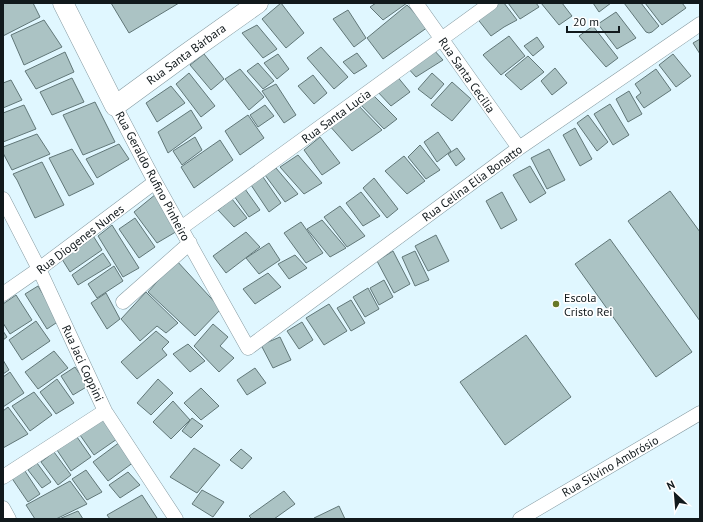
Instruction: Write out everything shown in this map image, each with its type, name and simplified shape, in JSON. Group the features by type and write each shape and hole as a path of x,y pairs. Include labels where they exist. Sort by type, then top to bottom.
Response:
{"street":[{"name":"Rua Geraldo Rufino Pinheiro","path":"63,3 155,182 248,348"},
{"name":"Rua Santa Bárbara","path":"115,106 258,3"},
{"name":"Rua Santa Cecília","path":"416,3 519,148"},
{"name":"Rua Santa Lucia","path":"181,228 491,3"},
{"name":"Rua Celina Elia Bonatto","path":"248,348 519,148 700,24"},
{"name":"Rua Diogenes Nunes","path":"3,294 39,270 155,182"},
{"name":"Rua Jaci Coppini","path":"3,199 39,270 105,411 176,519"},
{"path":"123,302 190,243"},
{"path":"3,477 105,411"},
{"name":"Rua Silvino Ambrósio","path":"520,519 700,414"},
{"path":"3,508 9,519"}],"building":[{"path":"3,3 33,3 40,17 3,36"},
{"path":"111,3 179,3 129,33"},
{"path":"281,3 304,33 286,48 262,19"},
{"path":"376,3 407,3 383,20 370,7"},
{"path":"498,3 504,3 517,20 491,36 476,17"},
{"path":"508,3 536,3 539,7 520,19"},
{"path":"541,3 562,3 572,16 559,25"},
{"path":"593,3 611,3 599,12"},
{"path":"624,3 641,3 659,26 652,32 646,32"},
{"path":"645,3 682,3 686,8 662,25"},
{"path":"407,5 428,27 383,59 367,38"},
{"path":"348,10 366,38 354,47 333,19"},
{"path":"616,12 636,38 617,49 598,24"},
{"path":"44,20 62,47 24,65 11,35"},
{"path":"257,25 277,49 263,58 242,33"},
{"path":"593,26 618,58 606,67 579,36"},
{"path":"509,36 525,56 501,75 483,55"},
{"path":"537,37 544,47 533,56 524,46"},
{"path":"700,39 700,54 693,43"},
{"path":"321,47 348,77 334,89 307,58"},
{"path":"433,49 443,60 416,77 406,66"},
{"path":"65,52 74,72 36,89 25,71"},
{"path":"357,53 367,66 354,74 343,62"},
{"path":"204,54 224,79 211,90 190,65"},
{"path":"278,54 289,69 277,79 264,63"},
{"path":"673,54 691,76 676,87 659,65"},
{"path":"528,56 544,72 521,90 505,75"},
{"path":"258,63 274,81 263,89 247,71"},
{"path":"555,68 567,83 552,95 541,81"},
{"path":"240,69 264,97 249,110 225,79"},
{"path":"656,69 671,90 644,108 636,97 641,93 635,84"},
{"path":"189,73 215,106 201,117 176,84"},
{"path":"432,73 444,84 431,99 418,89"},
{"path":"313,75 327,93 314,104 298,86"},
{"path":"396,75 410,92 391,106 376,90"},
{"path":"72,78 84,102 52,115 40,92"},
{"path":"11,80 22,100 3,108 3,83"},
{"path":"452,82 471,99 452,121 431,105"},
{"path":"276,84 296,115 284,123 262,91"},
{"path":"171,86 185,103 157,122 146,103"},
{"path":"629,91 642,114 628,122 616,99"},
{"path":"372,94 397,119 384,129 359,103"},
{"path":"95,102 115,142 83,155 63,115"},
{"path":"356,103 382,130 352,151 328,124"},
{"path":"610,104 629,135 613,145 594,114"},
{"path":"24,105 36,129 3,142 3,113"},
{"path":"265,105 274,116 258,127 250,115"},
{"path":"191,110 202,128 168,153 158,132"},
{"path":"248,115 264,138 240,155 225,131"},
{"path":"588,115 608,142 597,151 577,123"},
{"path":"575,128 592,159 580,166 563,135"},
{"path":"438,132 451,151 437,162 424,142"},
{"path":"37,134 50,154 12,170 3,153 3,147"},
{"path":"195,137 202,150 182,165 173,151"},
{"path":"320,137 340,163 322,175 304,150"},
{"path":"220,140 233,160 194,188 181,167"},
{"path":"119,144 129,159 97,178 86,159"},
{"path":"420,145 440,170 426,179 408,157"},
{"path":"457,148 465,159 456,166 448,154"},
{"path":"72,149 94,184 69,196 49,158"},
{"path":"549,149 565,180 547,189 531,158"},
{"path":"298,155 322,183 304,194 280,167"},
{"path":"404,156 425,181 407,194 385,171"},
{"path":"42,162 64,205 35,218 13,174"},
{"path":"530,166 546,193 530,203 513,175"},
{"path":"276,168 298,194 285,202 265,175"},
{"path":"263,177 281,203 269,212 251,185"},
{"path":"374,178 398,209 387,218 363,188"},
{"path":"245,189 260,210 249,217 234,196"},
{"path":"670,191 700,232 700,321 628,221"},
{"path":"361,192 380,216 363,226 346,203"},
{"path":"502,192 517,220 501,229 486,201"},
{"path":"156,194 179,230 157,243 134,212"},
{"path":"232,199 247,218 234,227 218,210"},
{"path":"340,206 365,236 347,247 324,217"},
{"path":"135,218 155,247 139,258 119,229"},
{"path":"322,220 346,248 330,257 307,229"},
{"path":"301,222 323,253 306,263 284,233"},
{"path":"112,225 139,268 123,277 98,236"},
{"path":"246,232 260,247 226,273 213,256"},
{"path":"92,234 102,250 70,272 60,256"},
{"path":"436,235 449,261 428,271 415,246"},
{"path":"610,239 692,352 656,377 575,264"},
{"path":"269,243 280,260 259,274 246,258"},
{"path":"393,251 410,284 394,293 377,261"},
{"path":"415,251 429,280 415,286 402,257"},
{"path":"103,253 111,265 78,285 72,275"},
{"path":"295,255 307,268 289,279 278,264"},
{"path":"176,260 221,309 195,336 148,292"},
{"path":"114,266 123,281 97,298 88,284"},
{"path":"268,273 281,287 255,304 243,289"},
{"path":"384,280 393,297 379,305 370,288"},
{"path":"38,286 59,321 47,329 25,294"},
{"path":"368,288 379,309 365,317 353,297"},
{"path":"146,292 178,323 166,333 157,326 140,341 121,319"},
{"path":"106,293 120,319 107,329 91,303"},
{"path":"16,295 32,320 10,334 3,323 3,304"},
{"path":"351,300 365,323 351,331 337,308"},
{"path":"329,304 347,331 324,345 306,318"},
{"path":"36,321 50,341 22,360 9,340"},
{"path":"302,322 313,340 299,349 287,331"},
{"path":"213,324 228,337 220,346 234,358 219,372 194,346"},
{"path":"3,331 7,337 3,340"},
{"path":"156,331 169,342 162,349 167,355 137,379 121,362"},
{"path":"526,335 571,397 505,445 460,382"},
{"path":"280,337 291,360 273,368 261,345"},
{"path":"188,344 205,361 190,372 173,354"},
{"path":"54,351 68,368 38,389 25,372"},
{"path":"3,360 9,370 3,374"},
{"path":"75,367 88,386 73,395 61,376"},
{"path":"255,368 266,383 247,395 237,380"},
{"path":"10,372 24,393 3,407 3,377"},
{"path":"57,379 74,403 56,414 40,392"},
{"path":"158,379 173,393 151,415 137,403"},
{"path":"201,388 219,406 201,420 184,403"},
{"path":"34,392 52,415 30,431 12,406"},
{"path":"173,401 190,420 171,439 153,422"},
{"path":"8,407 28,434 3,448 3,411"},
{"path":"192,418 203,426 191,438 182,431"},
{"path":"103,419 117,439 94,455 80,435"},
{"path":"77,437 91,457 71,471 57,450"},
{"path":"120,442 134,462 108,481 93,462"},
{"path":"194,448 220,465 197,493 170,477"},
{"path":"241,449 252,458 242,469 230,460"},
{"path":"54,452 71,475 58,485 41,462"},
{"path":"37,463 51,482 42,488 28,470"},
{"path":"23,468 40,494 28,502 11,477"},
{"path":"86,470 102,492 87,500 72,479"},
{"path":"128,472 140,485 120,498 109,485"},
{"path":"70,481 87,504 56,519 35,519 26,505"},
{"path":"202,490 224,502 213,517 192,504"},
{"path":"284,491 295,504 274,519 252,519 249,516"},
{"path":"142,495 157,518 110,519 107,515"},
{"path":"339,506 345,519 314,519 314,518"},
{"path":"78,511 83,519 59,519"}],"place":[{"name":"Escola Cristo Rei","path":"556,304"}]}
